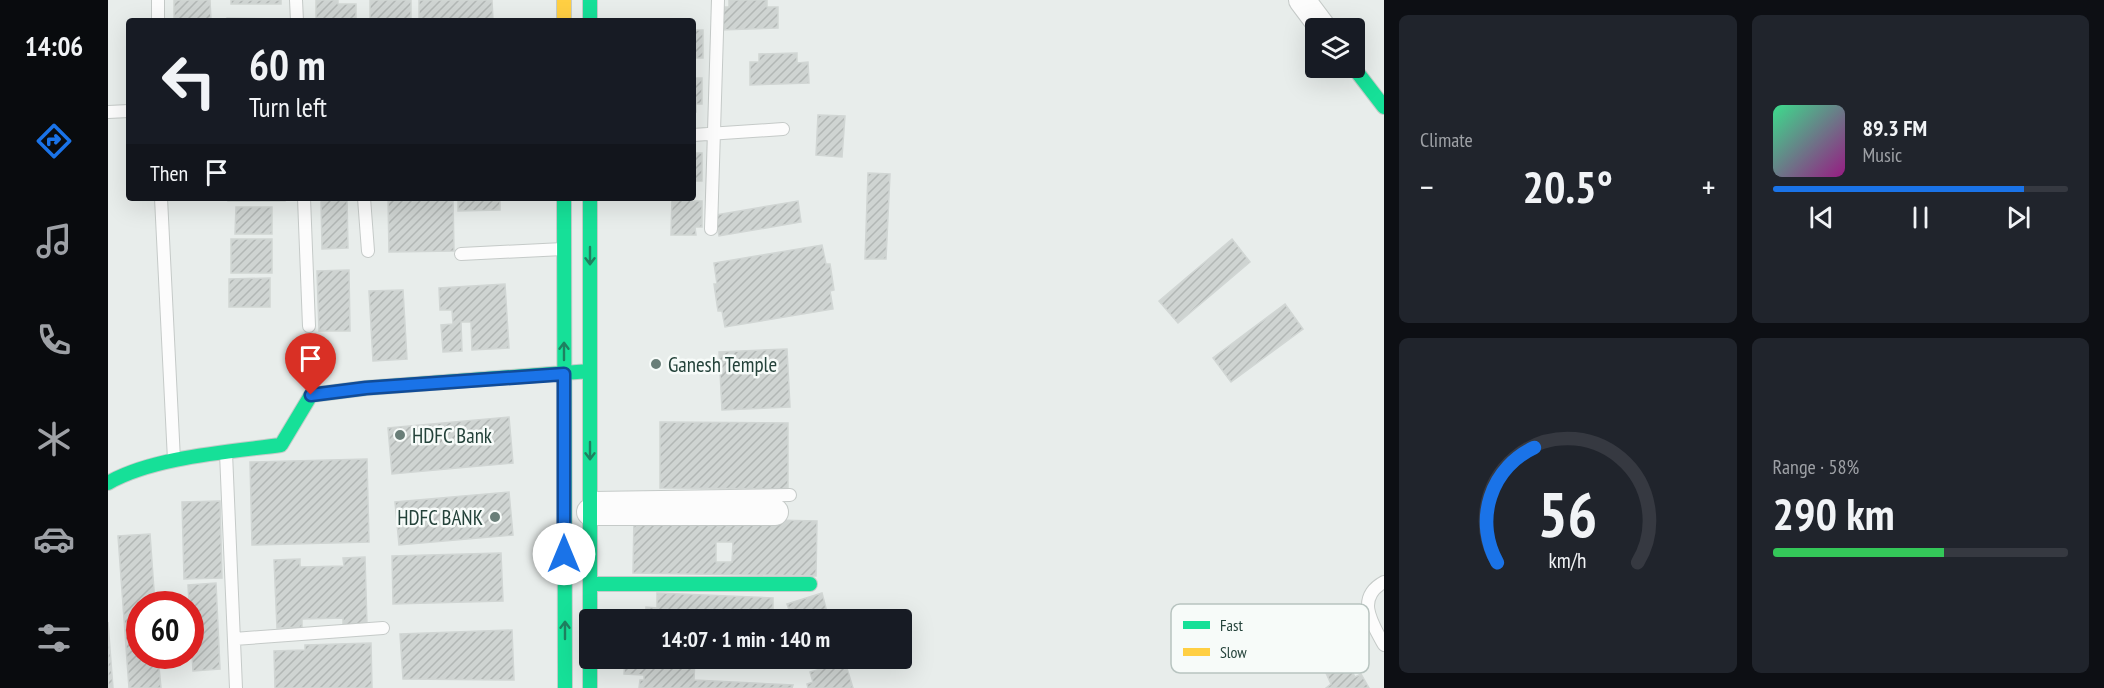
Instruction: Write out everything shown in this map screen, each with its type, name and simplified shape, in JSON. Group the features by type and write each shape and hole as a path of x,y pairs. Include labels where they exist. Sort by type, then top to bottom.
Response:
{"main road":[{"path":"564,0 564,18"},
{"path":"590,0 590,18"},
{"path":"1361,78 1384,107"},
{"path":"564,201 565,688"},
{"path":"590,201 590,609"},
{"path":"108,483 122,474 141,467 281,445 311,395 366,388 590,371"},
{"path":"590,584 810,584"},
{"path":"590,669 590,688"}],"street":[{"path":"1302,0 1316,18"},
{"path":"590,505 783,503"}],"lane":[{"path":"158,0 158,18"},
{"path":"296,0 297,18"},
{"path":"711,229 718,0"},
{"path":"108,112 126,111"},
{"path":"696,135 783,129"},
{"path":"161,201 174,461"},
{"path":"304,201 309,326"},
{"path":"364,201 368,251"},
{"path":"461,254 564,249"},
{"path":"226,452 236,688"},
{"path":"1368,604 1374,587 1384,582"},
{"path":"1369,610 1370,618 1384,645"},
{"path":"234,639 383,628"}],"building":[{"path":"174,0 210,0 211,18 174,18"},
{"path":"231,0 281,0 281,4 231,4"},
{"path":"316,0 338,0 338,4 356,4 356,18 316,18"},
{"path":"370,0 411,0 411,18 370,18"},
{"path":"419,0 492,0 493,18 419,18"},
{"path":"729,0 767,0 767,7 778,7 778,28 720,30 720,7 729,7"},
{"path":"696,30 703,30 703,58 696,58"},
{"path":"797,53 797,63 808,62 809,83 750,85 750,62 759,62 759,54"},
{"path":"696,78 702,78 702,104 696,104"},
{"path":"818,115 845,116 842,157 816,155"},
{"path":"696,153 702,153 702,181 696,181"},
{"path":"868,173 890,174 886,259 865,259"},
{"path":"321,201 347,201 348,248 322,249"},
{"path":"388,201 453,201 454,251 389,252"},
{"path":"458,201 500,201 500,210 458,211"},
{"path":"672,201 702,201 702,227 695,227 696,235 671,235"},
{"path":"798,201 801,222 719,236 715,215"},
{"path":"236,207 272,207 272,234 235,234"},
{"path":"231,239 272,239 272,273 231,273"},
{"path":"1232,239 1250,262 1178,323 1159,301"},
{"path":"822,245 826,264 830,264 834,290 830,291 833,309 725,327 722,311 718,311 714,263"},
{"path":"349,270 350,331 319,331 317,271"},
{"path":"270,278 270,307 229,307 229,279"},
{"path":"505,284 509,348 472,350 471,322 461,322 462,351 443,352 441,325 453,324 452,310 440,310 439,288"},
{"path":"403,290 407,359 373,361 369,291"},
{"path":"1285,304 1303,329 1231,382 1213,358"},
{"path":"787,349 790,407 722,410 719,352"},
{"path":"509,417 513,463 392,474 388,428"},
{"path":"660,422 788,423 788,489 660,488"},
{"path":"367,459 369,542 252,545 250,462"},
{"path":"509,492 513,535 399,545 395,502"},
{"path":"220,501 222,578 184,579 182,502"},
{"path":"634,517 817,521 816,576 633,573","holes":["716,542 733,542 732,562 716,562"]},
{"path":"150,534 154,591 126,591 126,647 118,536"},
{"path":"501,553 503,601 393,604 392,556"},
{"path":"365,557 367,625 343,626 343,618 302,619 302,627 277,628 274,560 300,559 300,567 344,566 343,558"},
{"path":"216,583 220,669 193,671 193,669 204,669 204,591 188,591 188,585"},
{"path":"657,593 773,598 773,609 646,609 646,607 657,608"},
{"path":"822,593 826,609 789,609 787,604"},
{"path":"108,622 113,688 108,688"},
{"path":"512,630 514,680 403,679 400,634"},
{"path":"371,643 372,688 275,688 274,651 305,650 305,645"},
{"path":"128,669 159,669 161,688 129,688"},
{"path":"624,669 694,669 694,680 793,685 792,688 639,688 640,680 644,680 644,675 624,674"},
{"path":"820,669 847,669 853,688 808,688 807,684 813,682 810,672"},
{"path":"1326,673 1353,673 1355,677 1361,674 1369,688 1326,688 1331,684"}],"traffic: fast":[{"path":"590,0 590,18"},
{"path":"1362,78 1384,107"},
{"path":"564,201 565,688"},
{"path":"590,201 590,609"},
{"path":"108,483 126,474 169,461 281,445 311,395 366,388 590,371"},
{"path":"590,584 810,584"},
{"path":"590,669 590,688"}],"traffic: slow":[{"path":"564,0 564,18"}],"place":[{"name":"Ganesh Temple","path":"656,364"},
{"name":"HDFC Bank","path":"400,435"},
{"name":"HDFC BANK","path":"495,517"}],"route":[{"path":"311,395 366,388 564,374 564,554"}]}
